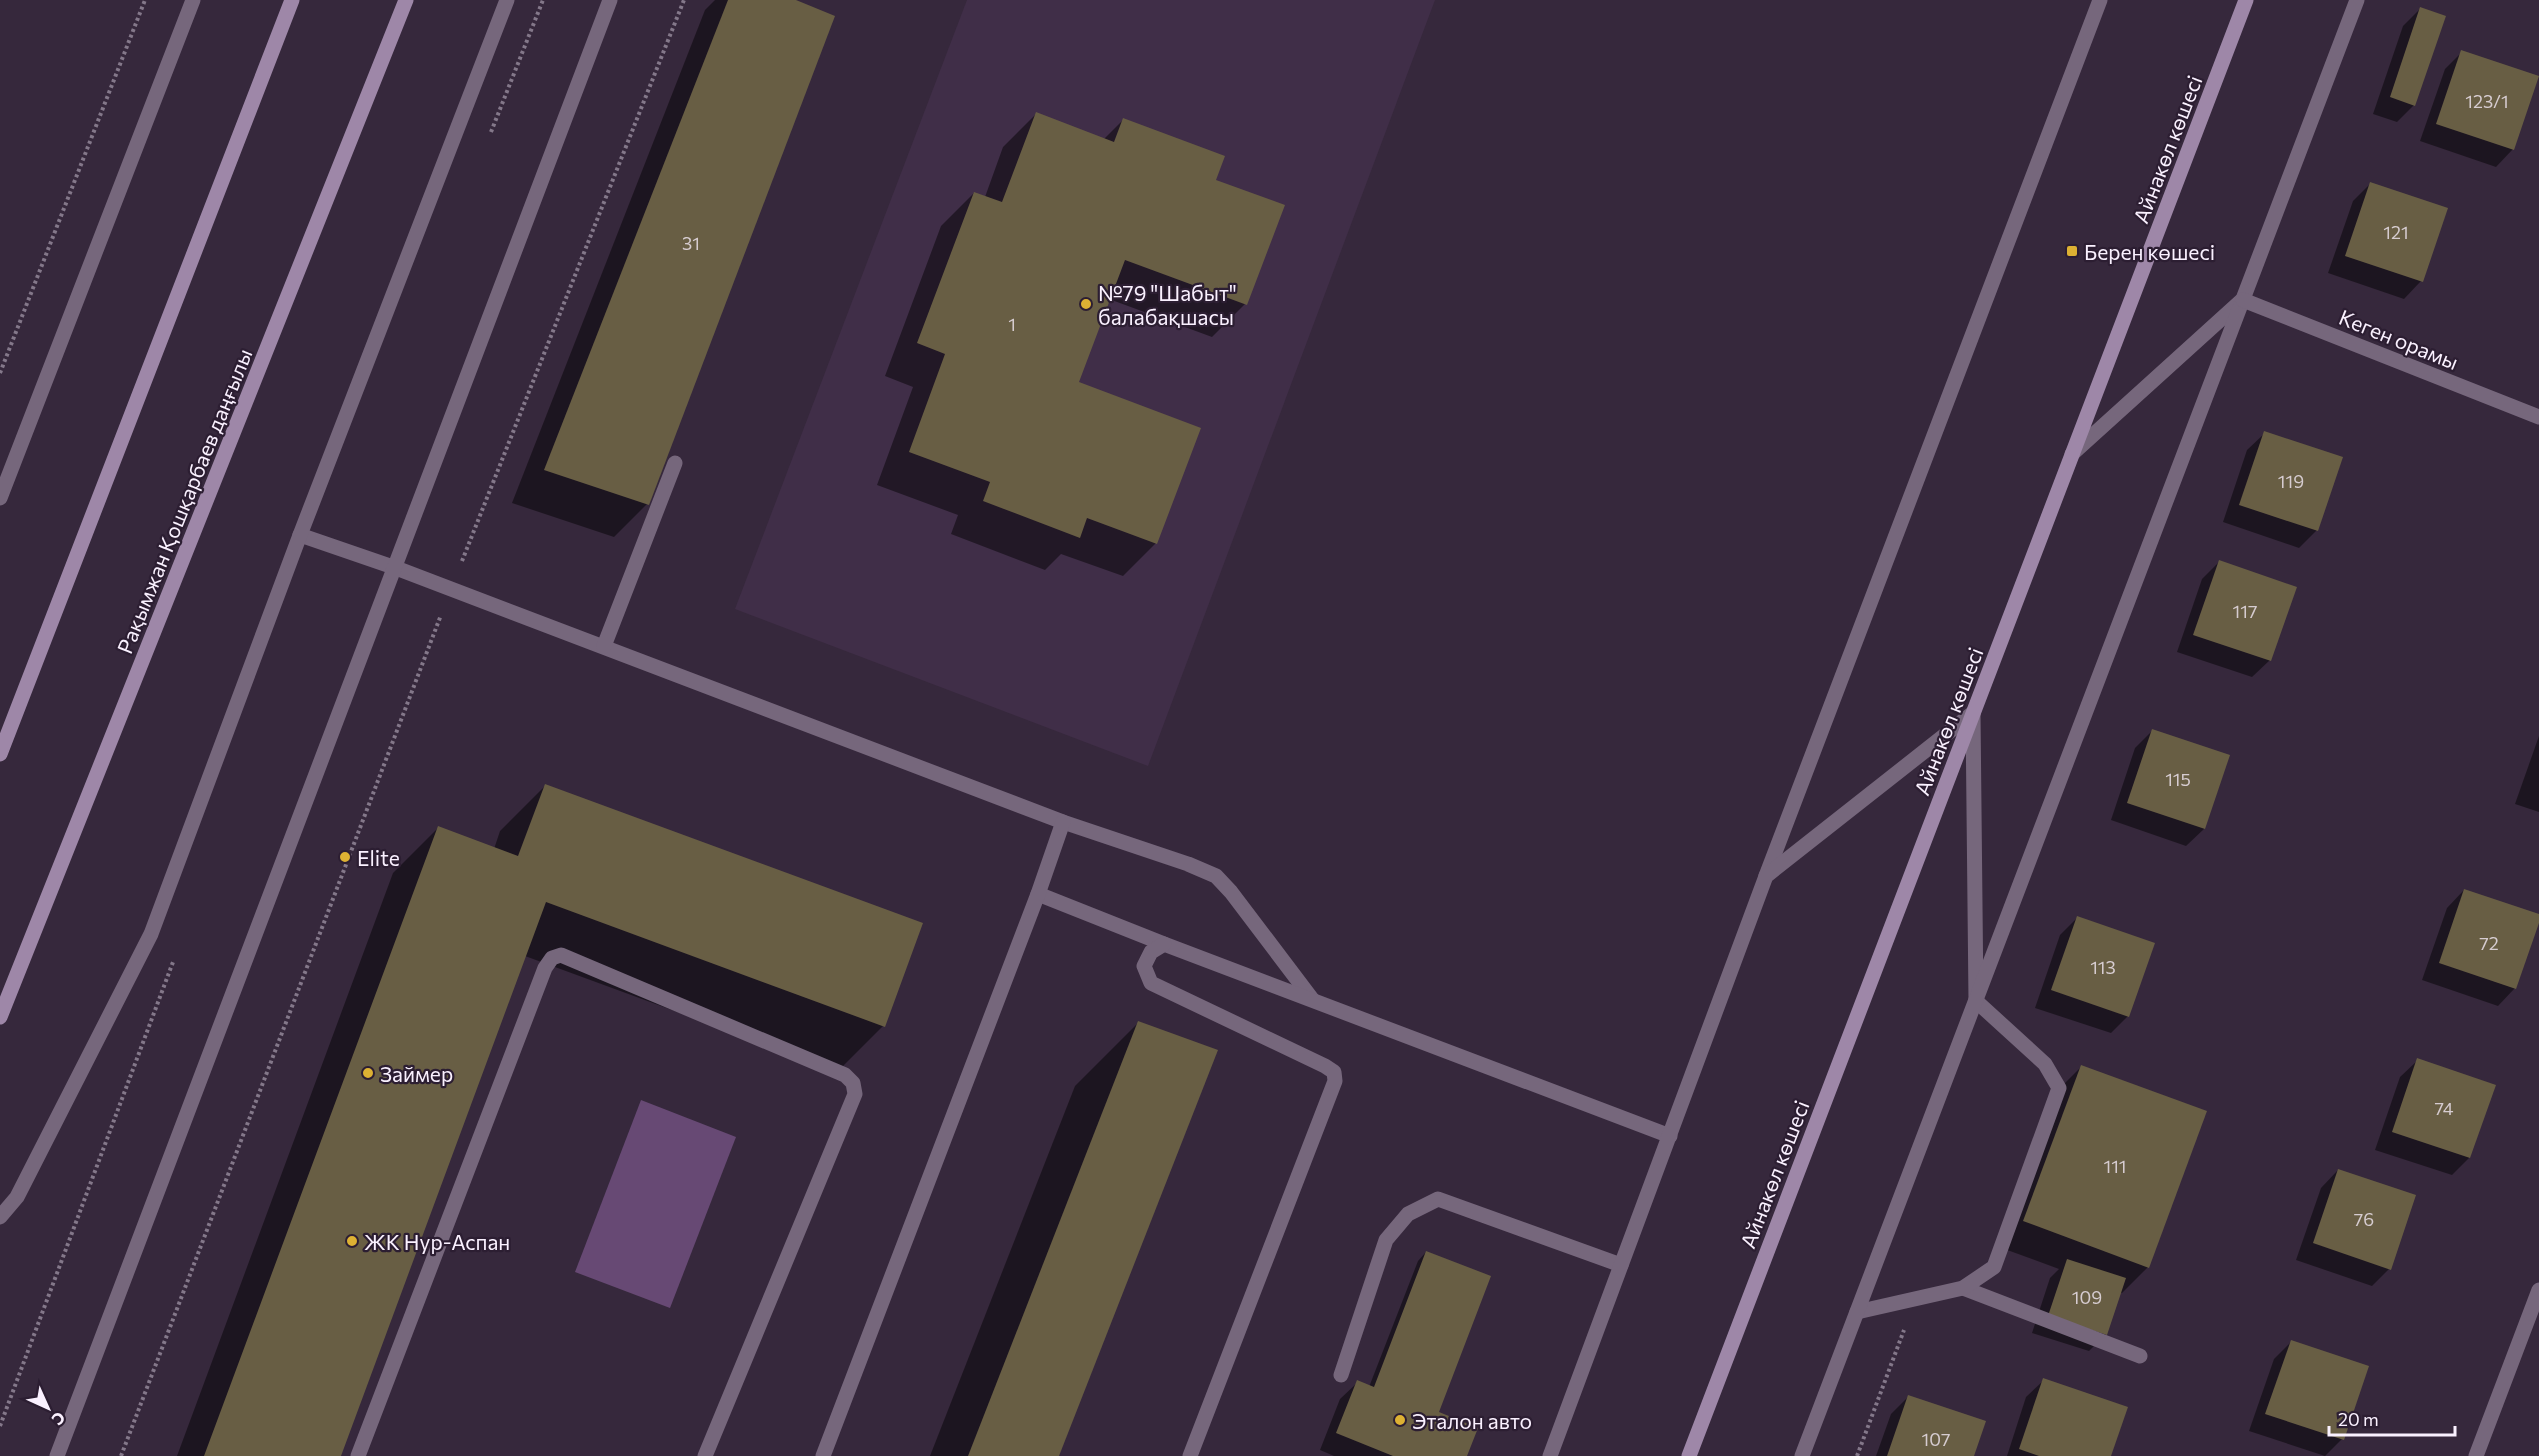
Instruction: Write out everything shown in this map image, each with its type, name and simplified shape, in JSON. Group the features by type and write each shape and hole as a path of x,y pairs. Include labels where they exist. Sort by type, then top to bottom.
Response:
{"main road":[{"path":"0,754 292,0"},
{"name":"Рақымжан Қошқарбаев даңғылы","path":"0,1017 406,0"},
{"name":"Айнакөл көшесі","path":"1689,1456 2246,0"}],"street":[{"path":"0,498 193,0"},
{"path":"0,1217 17,1197 151,934 300,535 507,0"},
{"path":"57,1456 610,0"},
{"path":"1550,1456 1766,876 2100,0"},
{"path":"1802,1456 2357,0"},
{"path":"2072,454 2243,300"},
{"name":"Кеген орамы","path":"2243,300 2539,417"},
{"path":"604,646 675,463"},
{"path":"300,535 396,568 1063,822 1188,864 1215,876 1231,892 1312,999"},
{"path":"1766,876 1973,713"},
{"path":"1857,1312 1963,1288 1994,1267 2059,1088 2044,1064 1976,1001 1973,713"},
{"path":"823,1456 1038,894 1063,822"},
{"path":"1038,894 1670,1136"},
{"path":"1164,944 1151,952 1144,966 1150,983 1326,1066 1334,1072 1335,1081 1190,1456"},
{"path":"358,1456 544,968 552,958 561,955 845,1075 853,1083 855,1094 705,1456"},
{"path":"1341,1375 1386,1240 1408,1214 1438,1199 1621,1265"},
{"path":"1963,1288 2140,1356"},
{"path":"2476,1456 2539,1290"}],"path":[{"path":"0,373 145,0"},
{"path":"121,1456 451,589 684,0"},
{"path":"1857,1456 1916,1299"}],"shaded area":[{"name":"№79 \"Шабыт\" балабақшасы","path":"967,0 1435,0 1148,766 735,609"},
{"path":"641,1100 736,1137 670,1308 575,1272"}],"building":[{"path":"728,0 796,0 835,16 649,505 544,470"},
{"path":"2420,7 2446,16 2415,106 2390,97"},
{"path":"2461,50 2539,76 2514,150 2436,124"},
{"path":"1036,112 1114,142 1123,118 1225,156 1216,180 1285,205 1247,305 1125,260 1079,382 1201,428 1157,544 1087,518 1080,538 983,501 990,482 909,452 945,354 917,343 974,192 1002,202"},
{"path":"2370,182 2448,208 2423,282 2345,256"},
{"path":"2264,431 2343,457 2318,531 2239,505"},
{"path":"2219,560 2297,587 2271,661 2193,635"},
{"path":"2152,729 2230,755 2205,829 2127,803"},
{"name":"ЖК Нур-Аспан","path":"545,784 923,923 885,1027 546,902 341,1456 204,1456 438,826 518,856"},
{"path":"2464,889 2539,914 2539,923 2516,989 2439,963"},
{"path":"2077,916 2155,943 2129,1017 2051,990"},
{"path":"1138,1021 1218,1050 1059,1456 968,1456"},
{"path":"2417,1058 2496,1085 2470,1158 2392,1132"},
{"path":"2081,1065 2207,1111 2149,1268 2023,1221"},
{"path":"2338,1169 2416,1195 2391,1270 2313,1243"},
{"path":"1426,1251 1491,1276 1439,1412 1478,1428 1467,1456 1393,1456 1336,1433 1357,1380 1374,1387"},
{"path":"2067,1259 2126,1278 2107,1335 2048,1316"},
{"path":"2291,1340 2369,1366 2344,1440 2265,1414"},
{"path":"2043,1378 2128,1407 2111,1456 2039,1456 2019,1449"},
{"path":"1908,1395 1986,1421 1974,1456 1887,1456"}],"place":[{"name":"Берен көшесі","path":"2072,251"},
{"name":"№79 \"Шабыт\" балабақшасы","path":"1086,304"},
{"name":"Elite","path":"345,857"},
{"name":"Займер","path":"368,1073"},
{"name":"ЖК Нур-Аспан","path":"352,1241"},
{"name":"Эталон авто","path":"1400,1420"}]}
